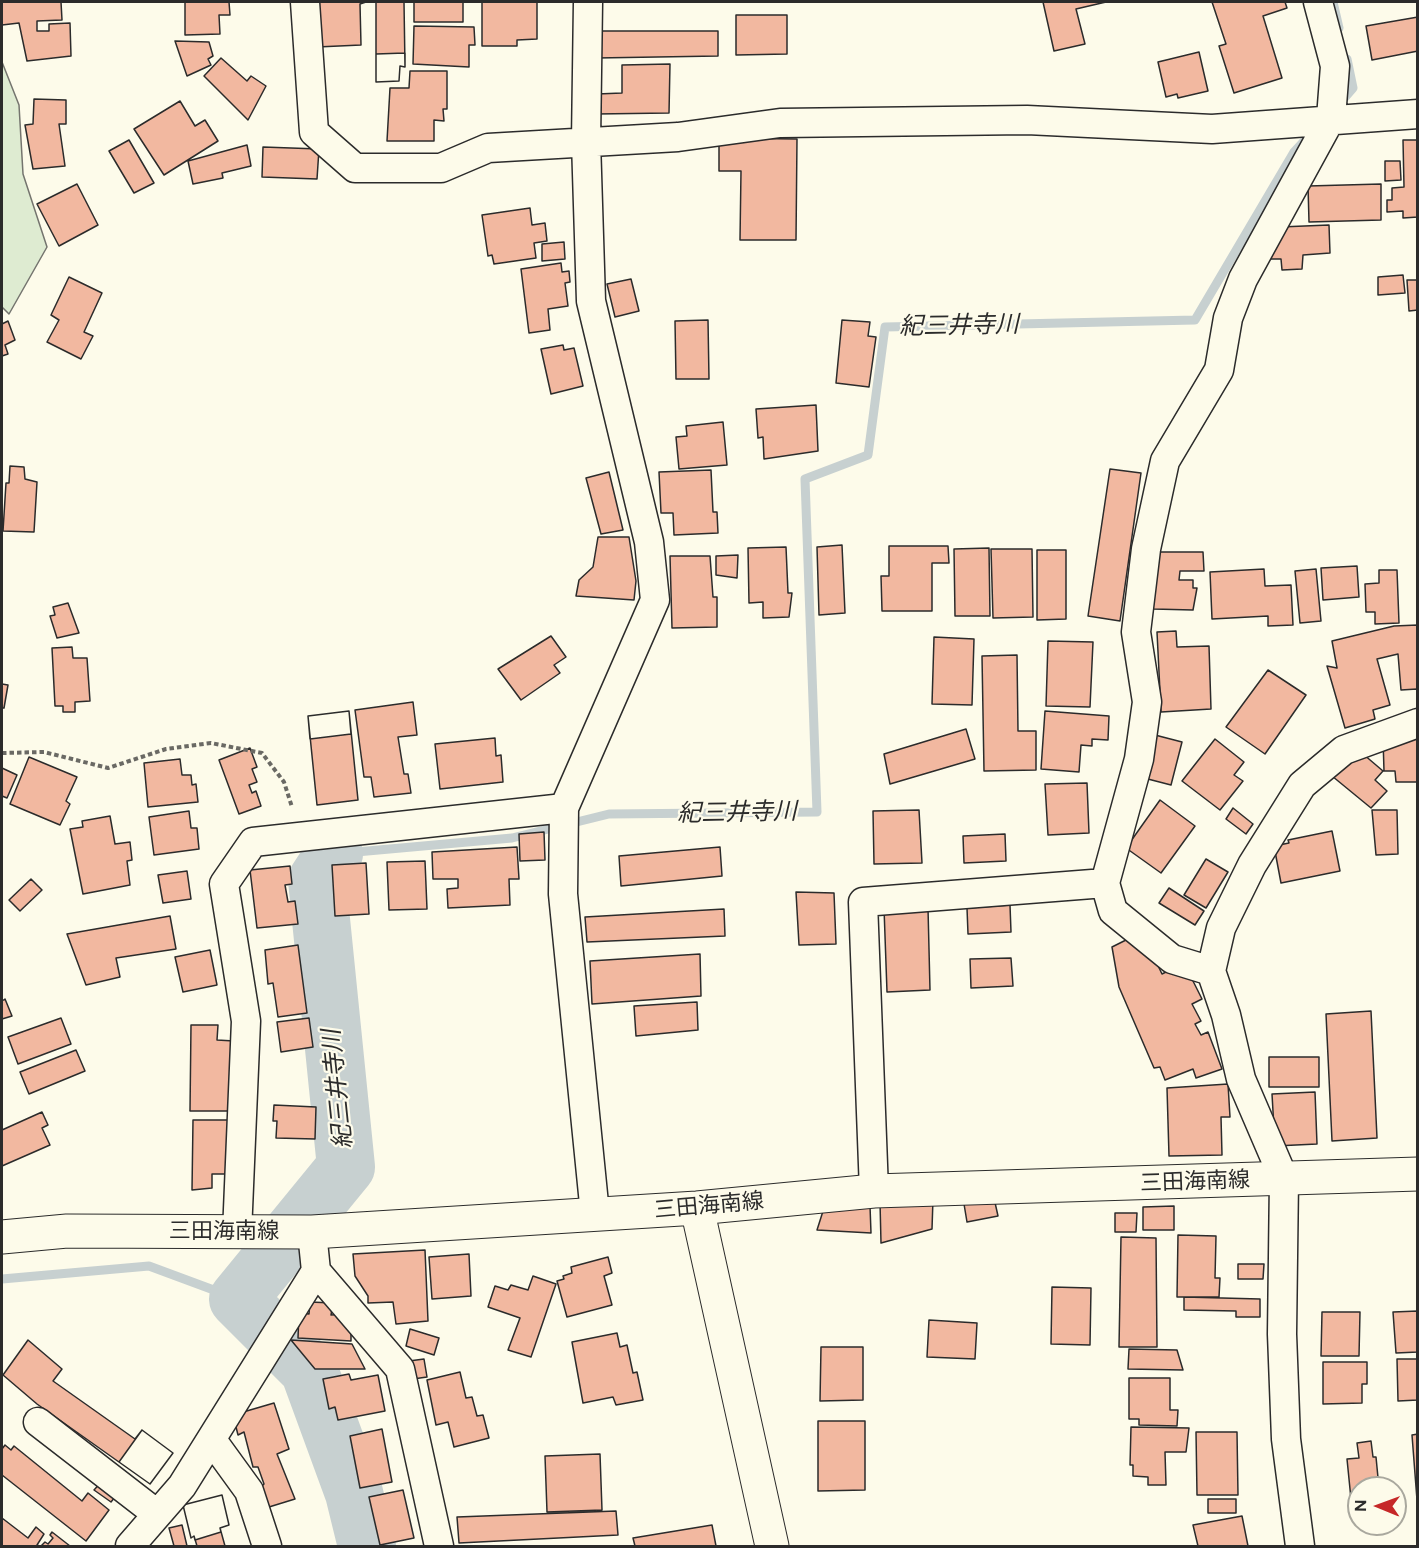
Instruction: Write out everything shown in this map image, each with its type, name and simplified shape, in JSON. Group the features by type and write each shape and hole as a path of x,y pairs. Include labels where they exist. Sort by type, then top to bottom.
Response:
{"main road":[{"name":"三田海南線","path":"2,1237 67,1231 312,1232 697,1208 874,1191 1418,1174"},
{"path":"697,1208 772,1546"}],"street":[{"path":"304,2 314,132 355,168 441,168 488,148 678,137 780,123 1027,120 1212,129 1331,118 1418,114"},
{"path":"588,2 586,141 591,301 649,542 655,600 564,808 563,894 595,1214"},
{"path":"1211,971 1172,959 1113,911 1105,883 1139,759 1147,702 1136,632 1146,549 1166,461 1220,370 1228,318 1243,279 1331,118 1335,66 1318,2"},
{"path":"1300,1546 1286,1439 1282,1334 1284,1179 1241,1079 1226,1015 1211,971 1221,928 1252,865 1302,785 1344,750 1418,723"},
{"path":"252,1233 246,1021 224,884 252,842 564,808"},
{"path":"874,1191 863,902 1105,883"},
{"path":"312,1232 316,1271 400,1369 439,1546"},
{"path":"130,1546 182,1486 316,1271"},
{"path":"38,1422 157,1514"},
{"path":"212,1440 249,1491 267,1546"}],"path":[{"path":"2,753 44,752 108,768 166,749 211,743 262,753 284,782 302,836"}],"green space":[{"path":"2,62 19,105 23,174 47,247 9,314 2,307"}],"building":[{"path":"2,2 61,2 62,20 37,21 37,31 49,31 49,24 70,23 71,56 27,61 19,23 2,25"},
{"path":"185,2 229,2 230,15 219,15 220,34 185,35"},
{"path":"316,2 366,2 360,4 361,45 317,47"},
{"path":"376,2 404,2 405,67 400,66 399,81 376,82"},
{"path":"414,2 463,2 463,22 414,22"},
{"path":"482,2 537,2 537,39 517,40 517,46 482,46"},
{"path":"1043,2 1106,2 1076,9 1085,44 1054,51"},
{"path":"1212,2 1285,2 1287,8 1263,16 1282,78 1234,93 1219,46 1226,44"},
{"path":"736,15 787,15 787,54 736,55"},
{"path":"1418,17 1418,51 1372,60 1366,26"},
{"path":"414,26 474,27 475,45 469,45 469,67 413,64"},
{"path":"595,31 718,31 718,56 596,58"},
{"path":"175,41 209,42 213,56 208,59 211,65 187,76"},
{"path":"1199,52 1208,91 1178,98 1177,94 1166,97 1158,62"},
{"path":"405,53 405,67 400,66 399,81 376,82 376,54"},
{"path":"221,58 247,81 251,76 266,86 248,120 204,76"},
{"path":"670,64 669,113 596,114 597,94 622,93 622,65"},
{"path":"410,71 447,71 447,109 443,109 444,121 434,120 434,141 387,141 390,88 409,88"},
{"path":"34,99 66,100 66,124 59,124 65,166 33,169 25,125 33,124"},
{"path":"180,101 195,126 205,120 218,141 164,175 134,129"},
{"path":"719,138 797,139 796,240 740,240 741,171 719,171"},
{"path":"129,140 154,183 134,193 109,151"},
{"path":"1403,140 1418,140 1418,217 1403,218 1403,211 1387,212 1387,200 1392,200 1392,188 1404,187"},
{"path":"247,145 251,166 222,173 223,178 193,184 188,161"},
{"path":"263,147 319,149 317,179 262,177"},
{"path":"1385,161 1400,161 1401,180 1385,181"},
{"path":"77,184 98,225 59,246 37,204"},
{"path":"1381,184 1381,220 1309,222 1308,186"},
{"path":"530,208 532,225 545,223 547,241 534,243 536,258 494,264 492,255 488,256 482,215"},
{"path":"1329,225 1330,253 1303,255 1302,269 1282,270 1281,259 1271,259 1270,245 1280,227"},
{"path":"564,242 565,259 542,261 542,244"},
{"path":"561,263 562,272 569,271 570,282 565,283 568,306 548,309 550,330 529,333 521,269"},
{"path":"1403,275 1405,293 1378,295 1378,277"},
{"path":"69,277 102,293 84,332 93,336 81,359 47,342 59,320 51,315"},
{"path":"631,279 639,311 615,317 607,284"},
{"path":"1407,280 1418,280 1418,310 1409,311"},
{"path":"708,320 709,379 676,379 675,321"},
{"path":"842,320 870,322 868,336 876,337 869,387 836,383"},
{"path":"8,321 15,340 5,345 8,354 2,356 2,324"},
{"path":"563,345 564,350 574,348 583,386 551,394 541,349"},
{"path":"816,405 818,451 764,459 763,437 758,438 756,409"},
{"path":"723,422 727,465 679,469 676,437 687,436 686,426"},
{"path":"10,466 24,467 25,479 37,482 34,532 3,531 6,483 9,483"},
{"path":"1110,469 1141,473 1120,621 1088,616"},
{"path":"711,470 713,512 717,512 718,533 674,535 673,513 661,513 659,472"},
{"path":"609,472 623,530 601,534 586,478"},
{"path":"598,537 629,537 636,581 634,600 576,596 579,580 593,567"},
{"path":"842,545 845,613 819,615 817,547"},
{"path":"889,546 948,546 949,563 932,563 932,611 882,611 881,576 889,576"},
{"path":"786,547 788,593 792,593 789,617 763,618 763,602 749,603 748,548"},
{"path":"989,548 990,616 955,616 954,549"},
{"path":"991,549 1032,549 1033,617 993,618"},
{"path":"1037,550 1066,550 1066,619 1037,620"},
{"path":"1154,552 1203,552 1204,571 1180,571 1179,580 1193,580 1193,588 1197,588 1193,610 1153,609"},
{"path":"738,555 737,578 716,575 716,556"},
{"path":"670,556 710,556 713,597 717,597 717,627 672,628"},
{"path":"1357,566 1359,597 1323,600 1321,568"},
{"path":"1264,569 1265,586 1291,585 1293,625 1268,626 1268,616 1212,619 1210,572"},
{"path":"1316,569 1321,621 1300,623 1295,571"},
{"path":"1379,570 1397,570 1399,623 1375,624 1375,612 1366,612 1365,584 1379,583"},
{"path":"68,603 79,633 57,638 50,616 55,615 53,607"},
{"path":"1418,625 1418,705 1417,689 1401,690 1398,654 1377,659 1390,705 1373,710 1375,719 1345,728 1327,666 1337,668 1332,641 1394,626"},
{"path":"1176,631 1177,647 1209,646 1211,709 1161,712 1157,632"},
{"path":"551,636 566,657 554,665 560,673 521,700 498,669"},
{"path":"934,637 974,639 972,705 932,704"},
{"path":"1048,641 1093,642 1090,707 1046,706"},
{"path":"72,647 73,658 87,658 90,701 75,702 75,712 63,712 63,706 55,706 52,648"},
{"path":"1017,655 1018,731 1036,731 1036,770 984,771 982,656"},
{"path":"1268,670 1306,695 1265,754 1226,727"},
{"path":"2,684 8,685 4,708 2,708"},
{"path":"413,702 417,735 398,737 404,774 408,774 411,793 374,797 371,777 364,777 355,710"},
{"path":"349,711 358,800 317,805 308,716"},
{"path":"349,711 351,734 310,739 308,716"},
{"path":"1045,711 1109,716 1108,740 1092,739 1092,746 1081,745 1079,772 1041,769"},
{"path":"966,729 975,759 890,784 884,754"},
{"path":"1418,732 1418,782 1396,782 1395,771 1384,771 1383,738"},
{"path":"1155,735 1182,742 1171,785 1144,778"},
{"path":"495,738 496,756 501,755 503,782 440,789 435,744"},
{"path":"1215,739 1244,762 1234,775 1243,781 1220,810 1182,781"},
{"path":"250,748 257,767 252,769 257,782 249,785 252,793 256,791 261,806 239,814 219,760"},
{"path":"1356,748 1383,771 1375,780 1387,791 1371,808 1332,776"},
{"path":"29,757 77,777 66,801 70,804 60,825 10,804"},
{"path":"180,759 182,775 191,775 192,785 196,784 198,802 148,807 144,763"},
{"path":"2,768 17,775 7,798 2,796"},
{"path":"1087,783 1089,833 1048,835 1045,784"},
{"path":"1160,800 1195,826 1161,873 1126,848"},
{"path":"1233,808 1253,824 1246,834 1226,819"},
{"path":"919,810 922,863 874,864 873,811"},
{"path":"1372,810 1397,810 1398,854 1376,855"},
{"path":"189,811 191,828 197,828 199,849 154,855 149,817"},
{"path":"110,816 115,844 130,842 132,860 127,861 130,885 83,894 70,829 83,827 82,821"},
{"path":"1332,831 1340,871 1281,883 1274,846 1289,843 1288,840"},
{"path":"544,832 545,860 520,861 519,834"},
{"path":"1005,834 1006,861 964,863 963,836"},
{"path":"517,847 519,879 509,879 510,905 448,908 447,889 458,888 458,879 433,879 432,852"},
{"path":"720,847 722,876 621,886 619,856"},
{"path":"1206,859 1228,872 1206,908 1184,895"},
{"path":"425,861 427,909 389,910 387,862"},
{"path":"366,863 369,914 335,916 332,865"},
{"path":"290,866 292,884 285,885 288,902 295,901 298,924 257,928 250,870"},
{"path":"187,871 191,899 163,903 158,875"},
{"path":"31,879 42,890 20,911 9,900"},
{"path":"1169,888 1204,911 1195,925 1159,903"},
{"path":"796,892 834,893 836,944 799,945"},
{"path":"1010,905 1011,932 968,934 967,908"},
{"path":"884,908 928,908 930,990 887,992"},
{"path":"724,909 725,936 587,942 585,917"},
{"path":"170,916 176,949 116,958 120,977 86,985 67,934"},
{"path":"1142,932 1162,974 1184,963 1202,999 1192,1004 1201,1021 1195,1024 1201,1035 1208,1032 1222,1069 1196,1078 1193,1069 1165,1080 1160,1067 1154,1068 1119,987 1112,947"},
{"path":"298,945 307,1013 278,1017 273,983 268,984 265,950"},
{"path":"210,950 217,985 183,992 175,957"},
{"path":"700,954 701,996 592,1004 590,961"},
{"path":"1011,958 1013,986 971,988 970,959"},
{"path":"5,999 12,1016 2,1019 2,1001"},
{"path":"697,1002 698,1030 636,1036 634,1006"},
{"path":"1371,1011 1377,1138 1332,1141 1326,1014"},
{"path":"61,1018 71,1044 18,1064 8,1037"},
{"path":"309,1018 313,1047 281,1052 277,1022"},
{"path":"191,1025 218,1025 217,1040 234,1041 233,1111 190,1111"},
{"path":"76,1050 85,1071 29,1094 20,1072"},
{"path":"1269,1057 1319,1057 1319,1087 1269,1087"},
{"path":"1228,1084 1230,1117 1221,1117 1222,1155 1169,1156 1167,1088"},
{"path":"1315,1092 1317,1144 1275,1146 1272,1094"},
{"path":"274,1105 316,1107 315,1139 276,1138 277,1121 273,1121"},
{"path":"42,1112 48,1125 42,1128 50,1145 2,1166 2,1130"},
{"path":"193,1120 229,1120 230,1174 212,1174 212,1188 192,1190"},
{"path":"994,1198 998,1216 967,1222 964,1204"},
{"path":"933,1199 932,1229 881,1243 880,1202"},
{"path":"870,1206 871,1233 817,1230 824,1208"},
{"path":"1174,1206 1174,1230 1143,1230 1143,1207"},
{"path":"1115,1213 1137,1213 1136,1232 1115,1232"},
{"path":"1178,1235 1216,1236 1215,1278 1220,1278 1219,1297 1177,1297"},
{"path":"1121,1237 1156,1238 1157,1347 1119,1347"},
{"path":"425,1250 428,1321 396,1324 393,1302 368,1303 368,1296 355,1276 353,1254"},
{"path":"469,1254 471,1296 432,1299 429,1257"},
{"path":"608,1257 612,1273 604,1276 612,1305 567,1317 557,1281 572,1273 571,1267"},
{"path":"1238,1264 1264,1264 1263,1279 1238,1279"},
{"path":"533,1276 556,1284 531,1357 508,1350 520,1318 488,1307 495,1286 508,1290 511,1285 528,1290"},
{"path":"1052,1287 1091,1288 1090,1345 1051,1344"},
{"path":"1184,1297 1260,1299 1260,1317 1236,1317 1236,1311 1184,1310"},
{"path":"310,1302 333,1303 331,1315 345,1314 351,1327 351,1341 298,1338 299,1313 309,1314"},
{"path":"1418,1311 1418,1352 1396,1353 1393,1312"},
{"path":"1322,1312 1360,1312 1359,1356 1321,1356"},
{"path":"929,1320 977,1323 975,1359 927,1357"},
{"path":"410,1329 439,1338 434,1355 406,1346"},
{"path":"617,1333 620,1347 627,1345 633,1373 637,1372 643,1400 616,1405 613,1397 583,1403 572,1342"},
{"path":"28,1340 62,1369 53,1381 135,1439 142,1430 173,1453 150,1484 37,1404 3,1375"},
{"path":"291,1340 352,1344 365,1369 315,1369"},
{"path":"821,1347 863,1347 863,1400 820,1401"},
{"path":"1129,1349 1177,1350 1183,1370 1128,1369"},
{"path":"424,1359 427,1377 413,1379 409,1361"},
{"path":"1397,1359 1418,1359 1418,1400 1398,1401"},
{"path":"1323,1362 1367,1362 1367,1384 1362,1384 1362,1403 1323,1404"},
{"path":"460,1372 466,1398 472,1397 477,1416 483,1415 489,1438 454,1447 448,1422 436,1425 427,1380"},
{"path":"349,1374 351,1380 378,1375 385,1411 338,1420 335,1407 329,1409 323,1379"},
{"path":"1129,1378 1170,1378 1170,1410 1178,1410 1177,1426 1139,1425 1139,1419 1129,1419"},
{"path":"274,1403 289,1449 277,1454 295,1499 269,1507 258,1467 253,1467 244,1432 238,1435 233,1415"},
{"path":"818,1421 865,1421 865,1490 818,1491"},
{"path":"1131,1427 1189,1428 1186,1452 1165,1452 1166,1485 1148,1485 1148,1477 1133,1476 1133,1465 1130,1465"},
{"path":"382,1429 392,1482 360,1488 350,1436"},
{"path":"142,1430 173,1453 150,1484 119,1462"},
{"path":"1196,1432 1237,1432 1238,1495 1197,1495"},
{"path":"1418,1434 1418,1500 1417,1500 1412,1435"},
{"path":"1371,1441 1373,1457 1376,1457 1378,1476 1349,1476 1347,1459 1359,1458 1357,1443"},
{"path":"5,1445 11,1450 14,1446 82,1501 88,1493 109,1510 86,1541 2,1475 2,1449"},
{"path":"600,1454 602,1510 547,1512 545,1456"},
{"path":"103,1480 119,1492 111,1502 94,1490"},
{"path":"403,1490 414,1538 380,1545 369,1497"},
{"path":"222,1495 229,1525 220,1528 221,1532 195,1540 194,1536 191,1538 183,1505"},
{"path":"222,1495 229,1525 220,1528 225,1546 197,1546 194,1536 191,1538 183,1505"},
{"path":"1208,1499 1236,1499 1236,1513 1208,1513"},
{"path":"616,1511 618,1535 459,1543 457,1517"},
{"path":"1242,1516 1248,1546 1198,1546 1193,1525"},
{"path":"2,1518 28,1538 36,1527 44,1534 37,1545 39,1546 2,1546"},
{"path":"182,1525 187,1546 174,1546 169,1528"},
{"path":"712,1525 716,1546 635,1546 633,1538"},
{"path":"52,1532 70,1546 41,1546 45,1542 48,1544 53,1538 50,1535"}],"waterway":[{"name":"紀三井寺川","path":"1333,2 1339,28"},
{"name":"紀三井寺川","path":"1340,103 1353,88 1347,59"},
{"name":"紀三井寺川","path":"334,854 512,838 609,814 817,812 805,479 868,455 885,327 1195,320 1294,152 1306,139"},
{"name":"紀三井寺川","path":"334,854 317,880 346,1167 238,1299 309,1370 354,1493 367,1546"},
{"path":"2,1279 149,1266 238,1299"}]}
